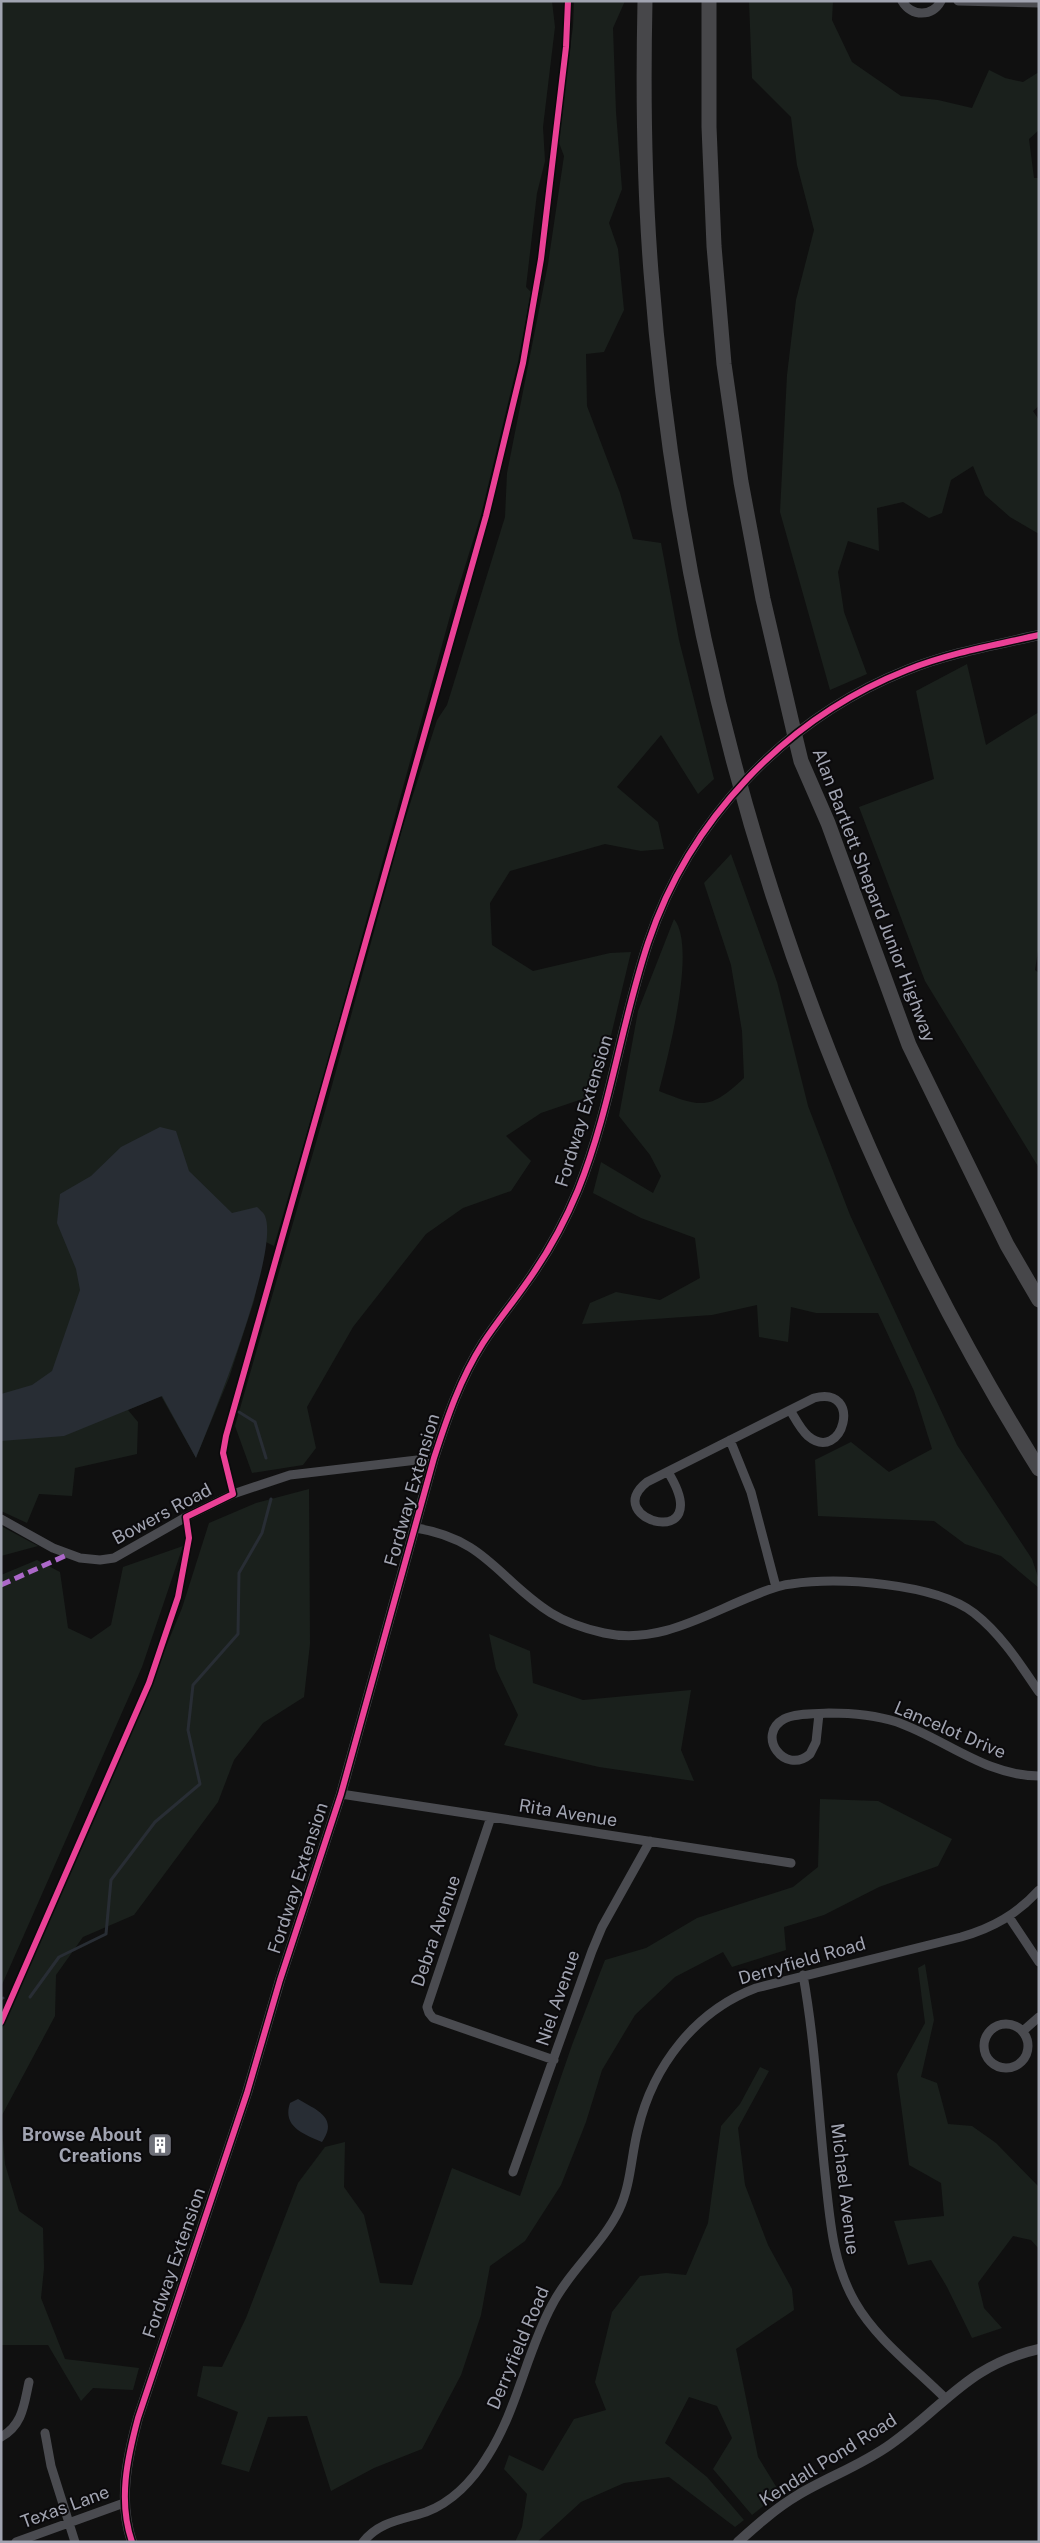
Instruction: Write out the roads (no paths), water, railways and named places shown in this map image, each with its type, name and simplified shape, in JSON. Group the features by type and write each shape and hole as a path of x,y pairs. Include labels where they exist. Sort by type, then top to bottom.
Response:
{"highway":[{"path":"645,1 646,196 660,376 675,486 694,593 733,759 794,961 861,1130 941,1297 994,1394 1039,1469"},
{"name":"Alan Bartlett Shepard Junior Highway","path":"709,1 709,127 714,246 724,364 741,482 787,704 801,760 831,832 909,1045 1007,1245 1039,1300"}],"street":[{"path":"902,1 911,11 921,13 934,9 941,1"},
{"path":"958,1 1039,3"},
{"name":"Fordway Extension","path":"132,2542 124,2503 127,2466 138,2418 242,2109 280,1980 341,1794 434,1458 450,1410 472,1362 545,1255 577,1192 603,1113 649,942 677,877 708,827 730,798 770,756 800,731 845,701 876,684 931,662 1039,635"},
{"path":"668,1472 680,1492 680,1507 676,1515 669,1521 655,1523 646,1519 640,1511 637,1497 644,1485 668,1472 730,1440 790,1410 814,1398 829,1397 838,1402 843,1411 844,1426 835,1438 825,1441 816,1440 805,1432 790,1410"},
{"path":"730,1440 751,1492 776,1587"},
{"name":"Bowers Road","path":"1,1519 53,1548 80,1558 100,1560 114,1558 186,1517 233,1494 290,1475 434,1458"},
{"path":"416,1528 443,1534 466,1544 487,1557 551,1613 582,1627 628,1636 652,1634 675,1629 776,1587 802,1582 845,1582 912,1588 946,1597 973,1612 985,1622 1010,1651 1039,1692"},
{"name":"Lancelot Drive","path":"819,1714 816,1742 810,1754 794,1761 785,1759 778,1753 772,1740 773,1731 778,1723 791,1716 819,1714 860,1714 898,1723 996,1769 1019,1775 1039,1776"},
{"name":"Rita Avenue","path":"341,1794 791,1863"},
{"name":"Debra Avenue","path":"491,1817 427,2007 429,2013 434,2018 554,2060"},
{"name":"Niel Avenue","path":"513,2172 602,1927 650,1841"},
{"name":"Derryfield Road","path":"363,2542 380,2526 426,2512 447,2500 468,2481 486,2459 502,2428 550,2307 571,2272 601,2237 620,2208 626,2189 638,2129 648,2099 661,2071 680,2043 701,2021 727,2001 756,1988 961,1937 1009,1917 1039,1890"},
{"path":"1009,1917 1039,1962"},
{"name":"Michael Avenue","path":"803,1975 811,2017 828,2199 837,2263 855,2303 870,2323 945,2398"},
{"path":"1023,2031 1039,2017"},
{"path":"1006,2024 1015,2026 1023,2031 1028,2048 1020,2063 1004,2068 989,2060 984,2052 984,2043 987,2034 993,2027 1006,2024"},
{"name":"Kendall Pond Road","path":"738,2542 768,2516 797,2496 891,2444 945,2398 990,2365 1039,2349"},
{"path":"1,2437 10,2431 20,2419 29,2382"},
{"path":"45,2433 51,2466 75,2542"},
{"name":"Texas Lane","path":"16,2542 68,2521 124,2503"}],"waterway":[{"path":"239,1412 255,1422 266,1458"},
{"path":"30,1997 59,1957 106,1934 111,1880 155,1822 200,1784 188,1730 193,1685 238,1634 239,1573 262,1533 271,1499"}],"place":[{"name":"Browse About Creations","path":"160,2145"}]}
